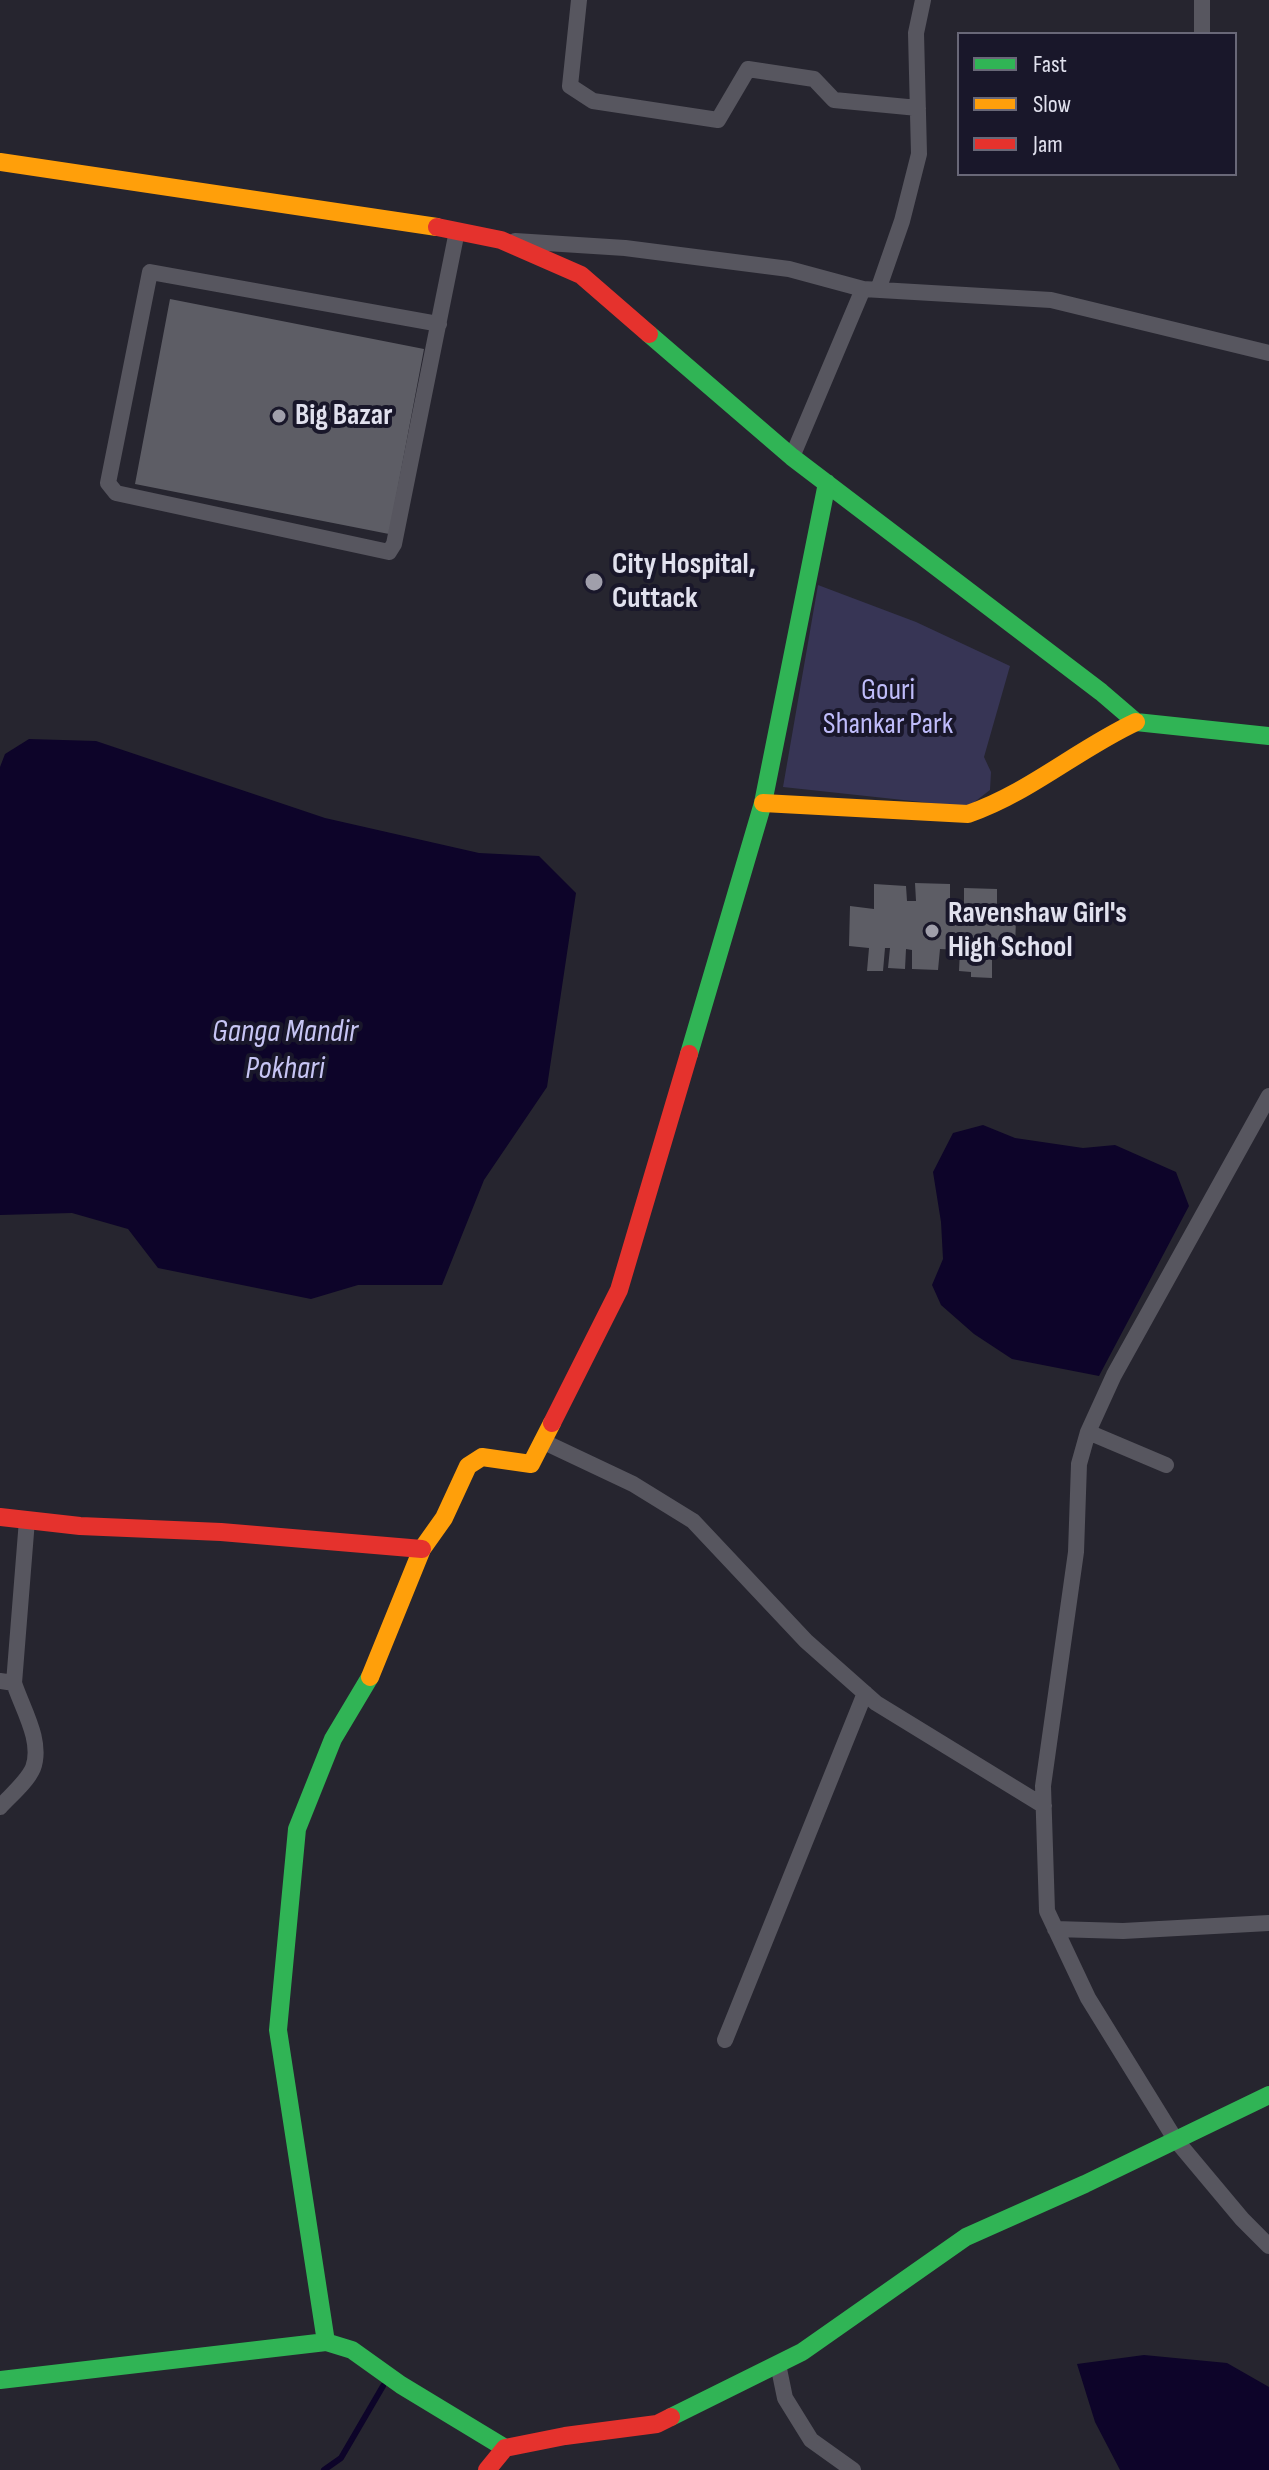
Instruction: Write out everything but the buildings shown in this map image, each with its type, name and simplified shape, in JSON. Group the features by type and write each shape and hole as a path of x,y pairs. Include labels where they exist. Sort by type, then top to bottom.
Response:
{"street":[{"path":"579,0 570,86 593,101 718,120 748,69 814,79 834,100 918,108"},
{"path":"792,457 902,221 919,154 916,33 923,0"},
{"path":"1202,32 1203,0"},
{"path":"0,162 501,240 625,248 789,269 870,290 1051,300 1269,353"},
{"path":"439,324 150,272 108,483 116,493 389,552 394,544 439,324 457,231"},
{"path":"501,240 581,275 792,457 1101,692 1136,722"},
{"path":"326,2342 278,2030 297,1829 333,1739 376,1666 422,1549 444,1518 468,1466 482,1457 531,1464 619,1290 763,803 827,483"},
{"path":"763,803 968,814 1000,803 1106,736 1136,722 1269,736"},
{"path":"1269,1096 1114,1375 1088,1432 1079,1464 1076,1552 1043,1786 1047,1911 1088,1998 1175,2139 1242,2219 1269,2246"},
{"path":"1088,1432 1166,1465"},
{"path":"542,1441 633,1484 693,1521 806,1641 876,1703 1044,1806"},
{"path":"0,1517 80,1526 221,1532 422,1549"},
{"path":"0,1807 32,1771 35,1758 32,1727 7,1682 27,1520"},
{"path":"725,2040 865,1693"},
{"path":"1055,1929 1123,1931 1269,1923"},
{"path":"487,2470 505,2448 565,2436 657,2424 802,2352 966,2237 1085,2184 1269,2095"},
{"path":"0,2380 326,2342 352,2350 401,2385 505,2448"},
{"path":"778,2364 785,2398 811,2440 853,2470"}],"green space":[{"name":"Gouri Shankar Park","path":"818,585 916,622 1010,666 984,757 991,772 990,790 968,807 783,787"}],"water":[{"name":"Ganga Mandir Pokhari","path":"29,739 96,741 325,818 479,853 539,856 576,893 547,1087 484,1180 442,1285 358,1285 311,1299 158,1268 128,1229 72,1213 0,1215 0,767 5,754"},
{"path":"983,1125 1015,1138 1083,1148 1115,1145 1176,1172 1189,1206 1099,1376 1012,1359 974,1334 941,1305 932,1285 943,1259 933,1172 953,1133"},
{"path":"1144,2355 1227,2363 1269,2387 1269,2470 1120,2470 1095,2422 1077,2364"}],"waterway":[{"path":"324,2470 341,2458 383,2386"}],"traffic: fast":[{"path":"649,334 792,457 1101,692 1136,722 1269,736"},
{"path":"689,1054 763,803 827,483"},
{"path":"0,2380 326,2342 278,2030 297,1829 333,1739 370,1677"},
{"path":"671,2417 802,2352 966,2237 1085,2184 1269,2095"},
{"path":"326,2342 352,2350 401,2385 505,2448"}],"traffic: slow":[{"path":"0,162 437,227"},
{"path":"763,803 968,814 1012,795 1136,722"},
{"path":"370,1677 422,1549 444,1518 468,1466 482,1457 531,1464 552,1423"}],"traffic: jam":[{"path":"437,227 501,240 581,275 649,334"},
{"path":"552,1423 619,1290 689,1054"},
{"path":"0,1517 80,1526 221,1532 422,1549"},
{"path":"487,2470 505,2448 565,2436 657,2424 671,2417"}],"place":[{"name":"Big Bazar","path":"279,416"},
{"name":"City Hospital, Cuttack","path":"594,582"},
{"name":"Ravenshaw Girl's High School","path":"932,931"}]}
